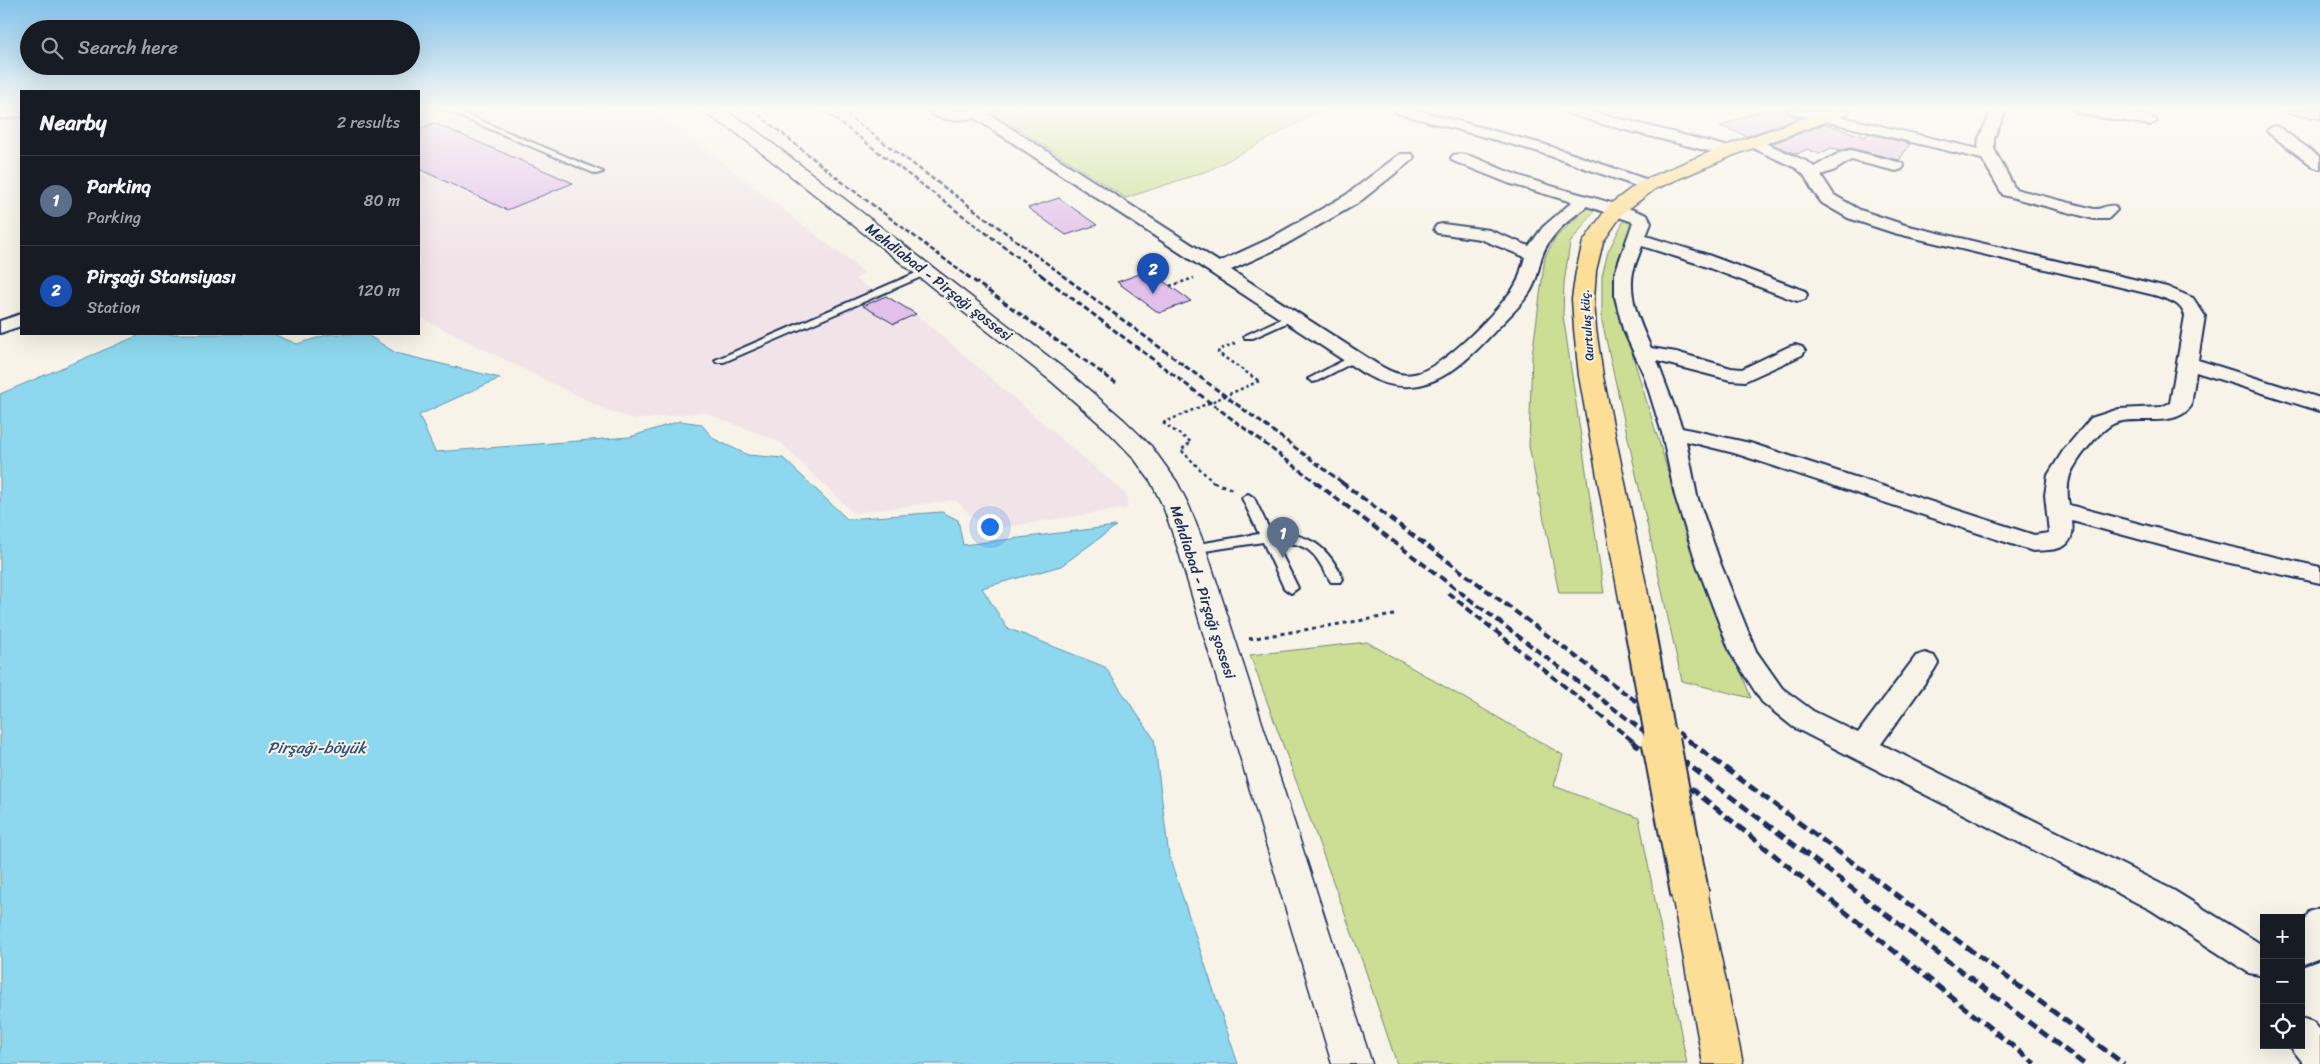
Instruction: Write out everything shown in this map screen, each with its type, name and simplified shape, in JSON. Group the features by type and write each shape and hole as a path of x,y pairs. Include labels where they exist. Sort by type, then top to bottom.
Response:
{"main road":[{"name":"Mehdiabad - Pirşağı şossesi","path":"782,160 1059,376 1111,420 1135,444 1164,483 1175,504 1192,549 1352,1064"},
{"name":"Qurtuluş küç.","path":"1708,160 1648,185 1616,209 1593,242 1586,271 1584,299 1591,376 1723,1064"}],"street":[{"path":"1055,160 1354,358 1385,377 1400,381 1413,381 1425,377 1452,362 1518,296 1525,286 1534,254 1548,232 1585,200"},
{"path":"1218,269 1275,243 1352,199 1403,160"},
{"path":"1463,160 1514,180 1616,209 1641,219 1642,223 1624,273 1624,297 1633,329 1645,353 1673,433 1686,496 1709,565 1744,654 1772,695 1803,719 2162,900 2260,962"},
{"path":"1575,160 1648,185"},
{"path":"1673,433 1705,438 1742,448 2033,543 2053,542 2061,537 2062,528 2056,485 2060,474 2090,434 2105,419 2118,415 2172,412 2180,406 2195,316 2194,308 2183,300 2160,292 1875,222 1854,214 1828,199 1820,191 1811,172 1790,160"},
{"path":"1811,172 1830,168 1840,160"},
{"path":"1869,160 1896,166"},
{"path":"1990,160 2009,192 2094,214 2102,215 2109,210"},
{"path":"1443,229 1483,234 1534,254"},
{"path":"1636,239 1702,259 1798,296"},
{"path":"0,327 20,320"},
{"path":"1645,353 1669,356 1730,374 1745,375 1795,351"},
{"path":"2186,363 2320,405"},
{"path":"2058,510 2212,551 2320,575"},
{"path":"1863,748 1925,663"},
{"path":"2305,949 2310,947 2320,922"},
{"path":"2305,1039 2320,1056"}],"lane":[{"path":"569,160 599,172"},
{"path":"720,360 925,272"},
{"path":"1248,336 1291,317"},
{"path":"1312,379 1354,358"},
{"path":"1248,498 1291,588"},
{"path":"1192,549 1268,537 1287,537 1314,547 1322,553 1336,579"}],"path":[{"path":"1248,336 1219,350 1218,353 1258,381 1163,422 1191,442 1181,450 1216,485 1240,491 1248,498"},
{"path":"1221,644 1394,615"}],"shaded area":[{"path":"420,160 719,160 865,273 855,279 883,297 886,296 916,314 1127,495 1128,508 986,530 955,500 853,513 780,442 703,412 635,420 602,408 420,317"}],"green space":[{"path":"1066,160 1229,160 1210,170 1126,198"},
{"path":"1587,208 1595,210 1570,243 1564,283 1563,315 1604,593 1559,593 1529,446 1532,356 1545,257 1556,237"},
{"path":"1625,218 1634,221 1619,257 1614,281 1621,318 1681,514 1751,698 1682,681 1602,321 1602,276 1608,252"},
{"path":"1367,642 1563,755 1554,786 1639,818 1687,1064 1397,1064 1364,966 1250,655"}],"water":[{"name":"Pirşağı-böyük","path":"140,335 275,335 297,344 327,335 368,335 396,353 500,378 419,415 435,452 630,437 680,421 701,424 714,439 748,455 783,458 847,519 942,512 958,520 963,545 1116,526 1061,566 982,588 1007,628 1105,667 1154,739 1169,856 1238,1064 0,1064 0,394"}],"building":[{"path":"420,160 519,160 573,183 507,210 420,169"},
{"path":"1059,198 1097,225 1066,235 1028,208"},
{"path":"1148,271 1191,301 1159,313 1117,282"},
{"path":"886,296 916,314 894,324 863,306"}],"railway":[{"path":"815,160 967,276"},
{"path":"889,160 1043,276"},
{"path":"907,160 1064,276"},
{"path":"966,275 1116,383"},
{"path":"1041,275 1317,483"},
{"path":"1062,275 1343,483"},
{"path":"1315,482 1658,742"},
{"path":"1341,482 1691,742"},
{"path":"1448,593 1634,742"},
{"path":"1632,741 2035,1064"},
{"path":"1657,741 2084,1064"},
{"path":"1689,741 2124,1064"}],"place":[{"name":"Pirşağı Stansiyası","path":"1153,294"},
{"name":"Parkinq","path":"1283,558"}]}
